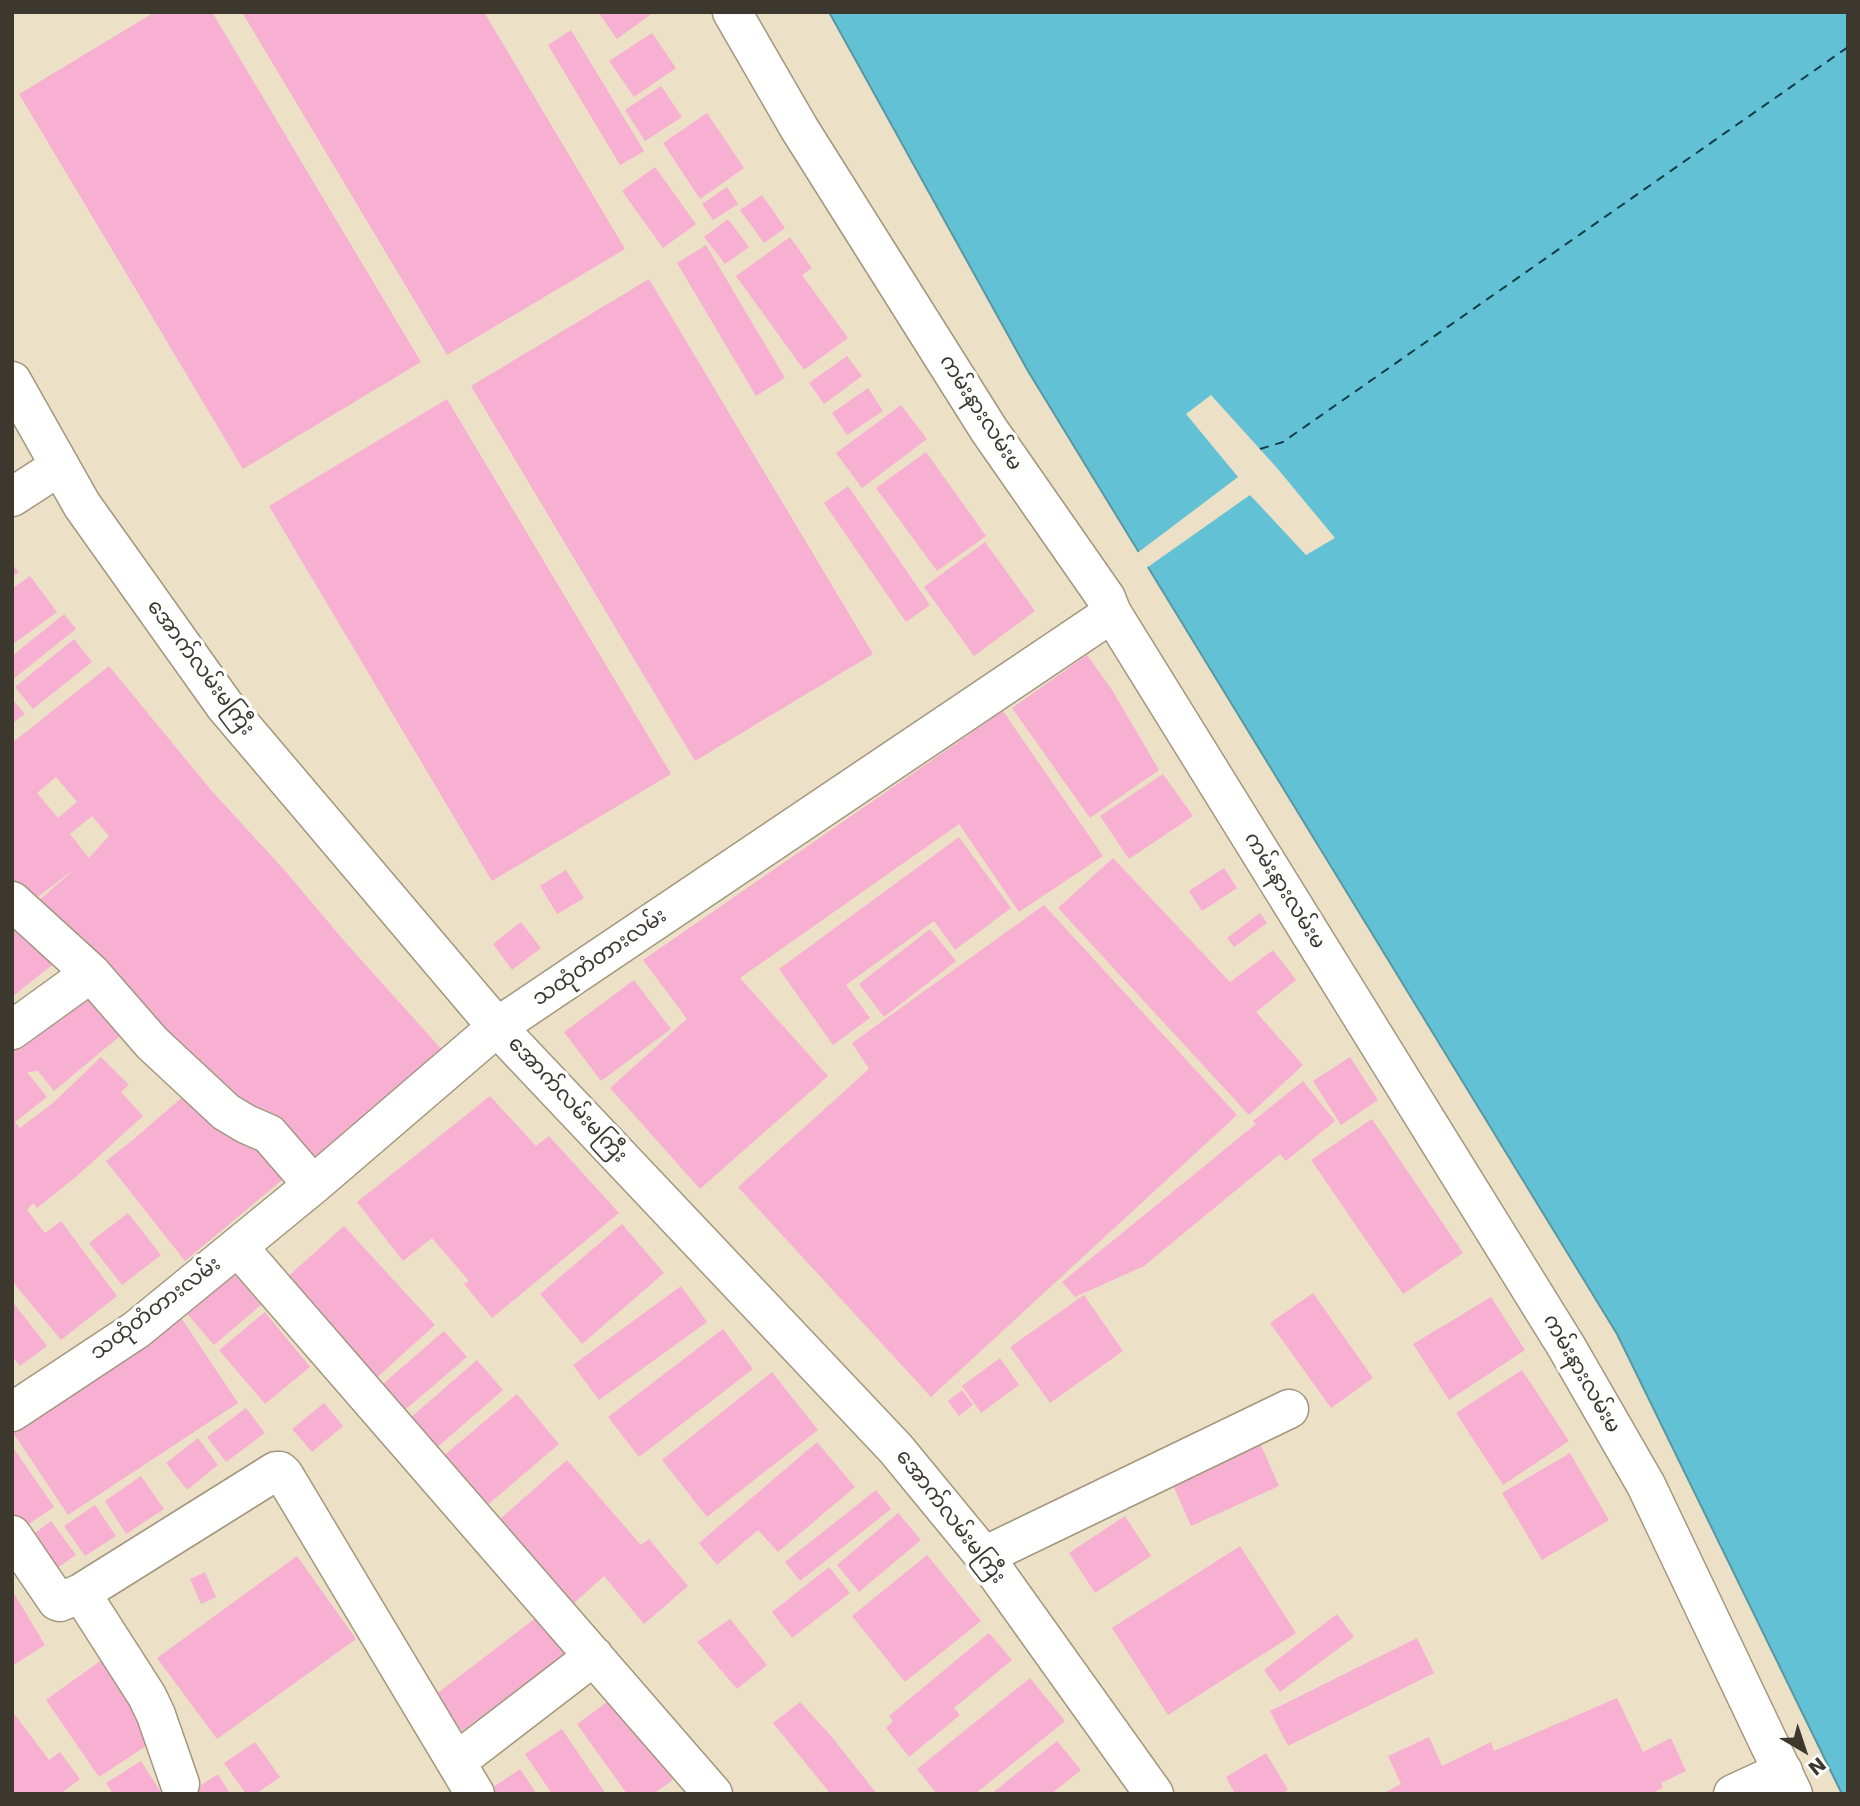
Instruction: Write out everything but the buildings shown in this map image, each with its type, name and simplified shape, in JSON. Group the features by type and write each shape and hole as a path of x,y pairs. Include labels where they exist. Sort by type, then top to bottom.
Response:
{"main road":[{"name":"ကမ်းနားလမ်းမ","path":"732,12 799,128 989,430 1106,598 1112,613 1566,1346 1646,1485 1788,1783"},
{"name":"အောက်လမ်းမကြီး","path":"12,381 82,505 225,706 497,1027 896,1449 984,1556 1154,1794"},
{"path":"12,497 60,466"},
{"name":"သထုံတံတားလမ်း","path":"17,1396 136,1329 313,1185 497,1027 1112,613"},
{"path":"12,901 91,973 152,1043 226,1112 269,1134 313,1185"},
{"path":"12,1030 91,973"},
{"path":"238,1247 594,1656 696,1789"},
{"path":"984,1556 1289,1409"},
{"path":"12,1535 60,1602 81,1593 280,1471 475,1794"},
{"path":"81,1593 147,1696 180,1784"},
{"path":"456,1762 594,1656"},
{"path":"1733,1794 1788,1783"}],"water":[{"path":"829,12 1848,12 1848,1794 1842,1794 1617,1334 1028,371"}],"pier":[{"path":"1211,395 1335,538 1306,555 1250,495 1145,569 1136,554 1238,477 1186,414"}],"ferry route":[{"path":"1260,449 1283,442 1848,47"}]}
